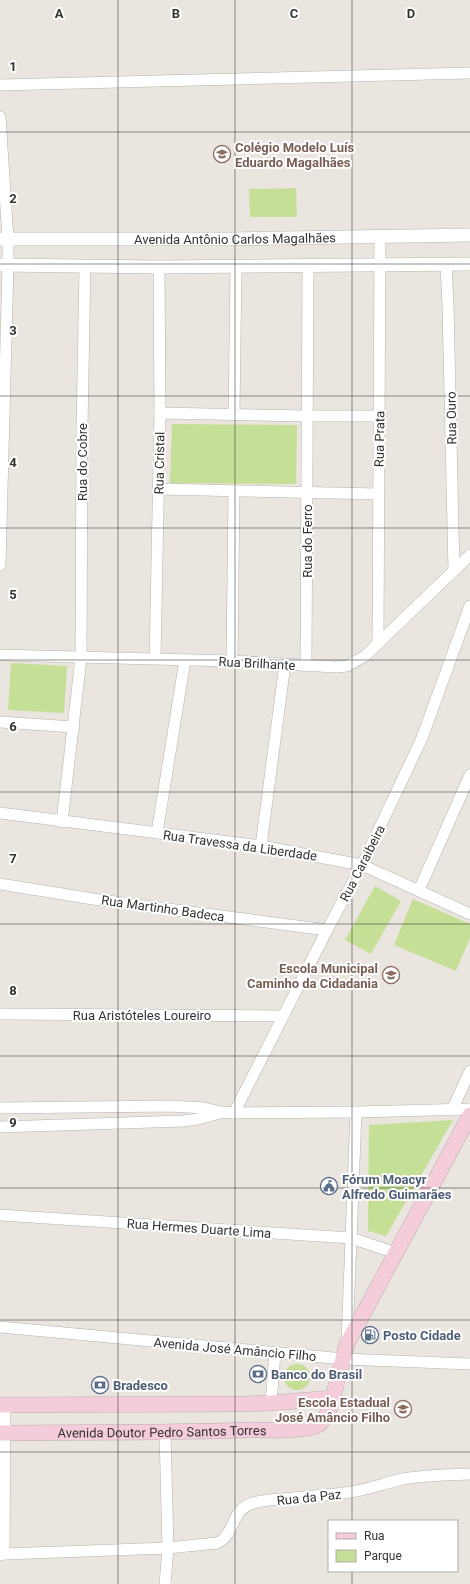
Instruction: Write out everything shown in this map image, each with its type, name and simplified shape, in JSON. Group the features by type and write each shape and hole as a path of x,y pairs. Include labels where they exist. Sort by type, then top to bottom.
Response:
{"main road":[{"path":"333,1398 347,1344 470,1115"},
{"name":"Avenida Doutor Pedro Santos Torres","path":"3,1405 271,1403 333,1398 326,1417 318,1425 308,1428 165,1433 3,1433"}],"street":[{"path":"0,85 470,73"},
{"path":"0,117 4,239 0,564"},
{"name":"Avenida Antônio Carlos Magalhães","path":"4,239 231,239 470,235"},
{"name":"Rua Prata","path":"378,641 380,237"},
{"path":"4,265 159,267 470,264"},
{"name":"Rua Ouro","path":"446,265 454,571"},
{"name":"Rua do Cobre","path":"62,822 74,728 80,658 85,266"},
{"path":"234,415 236,266"},
{"name":"Rua do Ferro","path":"306,666 308,266"},
{"name":"Rua Cristal","path":"155,658 160,413 159,267"},
{"path":"160,413 379,416"},
{"path":"158,489 378,494"},
{"path":"232,661 234,491"},
{"name":"Rua Brilhante","path":"0,655 80,658 155,658 306,666 347,666 365,656 378,641 470,555"},
{"name":"Rua Caraibeira","path":"234,1113 327,930 362,865 422,738 470,606"},
{"path":"157,833 185,660"},
{"path":"261,846 285,664"},
{"path":"0,722 74,728"},
{"path":"419,890 470,775"},
{"name":"Rua Travessa da Liberdade","path":"0,813 261,846 362,865 470,914"},
{"name":"Rua Martinho Badeca","path":"0,884 101,900 327,930"},
{"name":"Rua Aristóteles Loureiro","path":"0,1014 284,1016"},
{"path":"452,1110 470,1071"},
{"path":"0,1108 170,1106 204,1108 234,1113 470,1109"},
{"path":"0,1127 183,1121 198,1119 221,1112"},
{"path":"347,1344 356,1112"},
{"name":"Rua Hermes Duarte Lima","path":"0,1214 351,1238 396,1252"},
{"name":"Avenida José Amâncio Filho","path":"0,1327 344,1360 470,1364"},
{"path":"271,1403 275,1353"},
{"path":"3,1405 2,1554 168,1548"},
{"path":"165,1433 168,1548 165,1584"},
{"name":"Rua da Paz","path":"168,1548 210,1544 223,1541 240,1510 255,1502 345,1493 373,1488 403,1479 470,1474"}],"green space":[{"path":"296,188 297,217 250,217 249,189"},
{"path":"172,424 297,425 296,484 170,483"},
{"path":"11,663 67,666 64,713 8,710"},
{"path":"375,886 401,901 371,954 345,940"},
{"path":"413,899 470,924 470,938 456,971 394,945"},
{"path":"453,1120 386,1236 368,1231 369,1125"},
{"path":"297,1364 306,1368 310,1377 306,1386 297,1390 288,1386 284,1377 288,1368"}],"place":[{"name":"Colégio Modelo Luís Eduardo Magalhães","path":"222,154"},
{"name":"Escola Municipal Caminho da Cidadania","path":"391,975"},
{"name":"Fórum Moacyr Alfredo Guimarães","path":"329,1186"},
{"name":"Posto Cidade","path":"370,1335"},
{"name":"Banco do Brasil","path":"258,1374"},
{"name":"Bradesco","path":"100,1385"},
{"name":"Escola Estadual José Amâncio Filho","path":"403,1409"}]}
